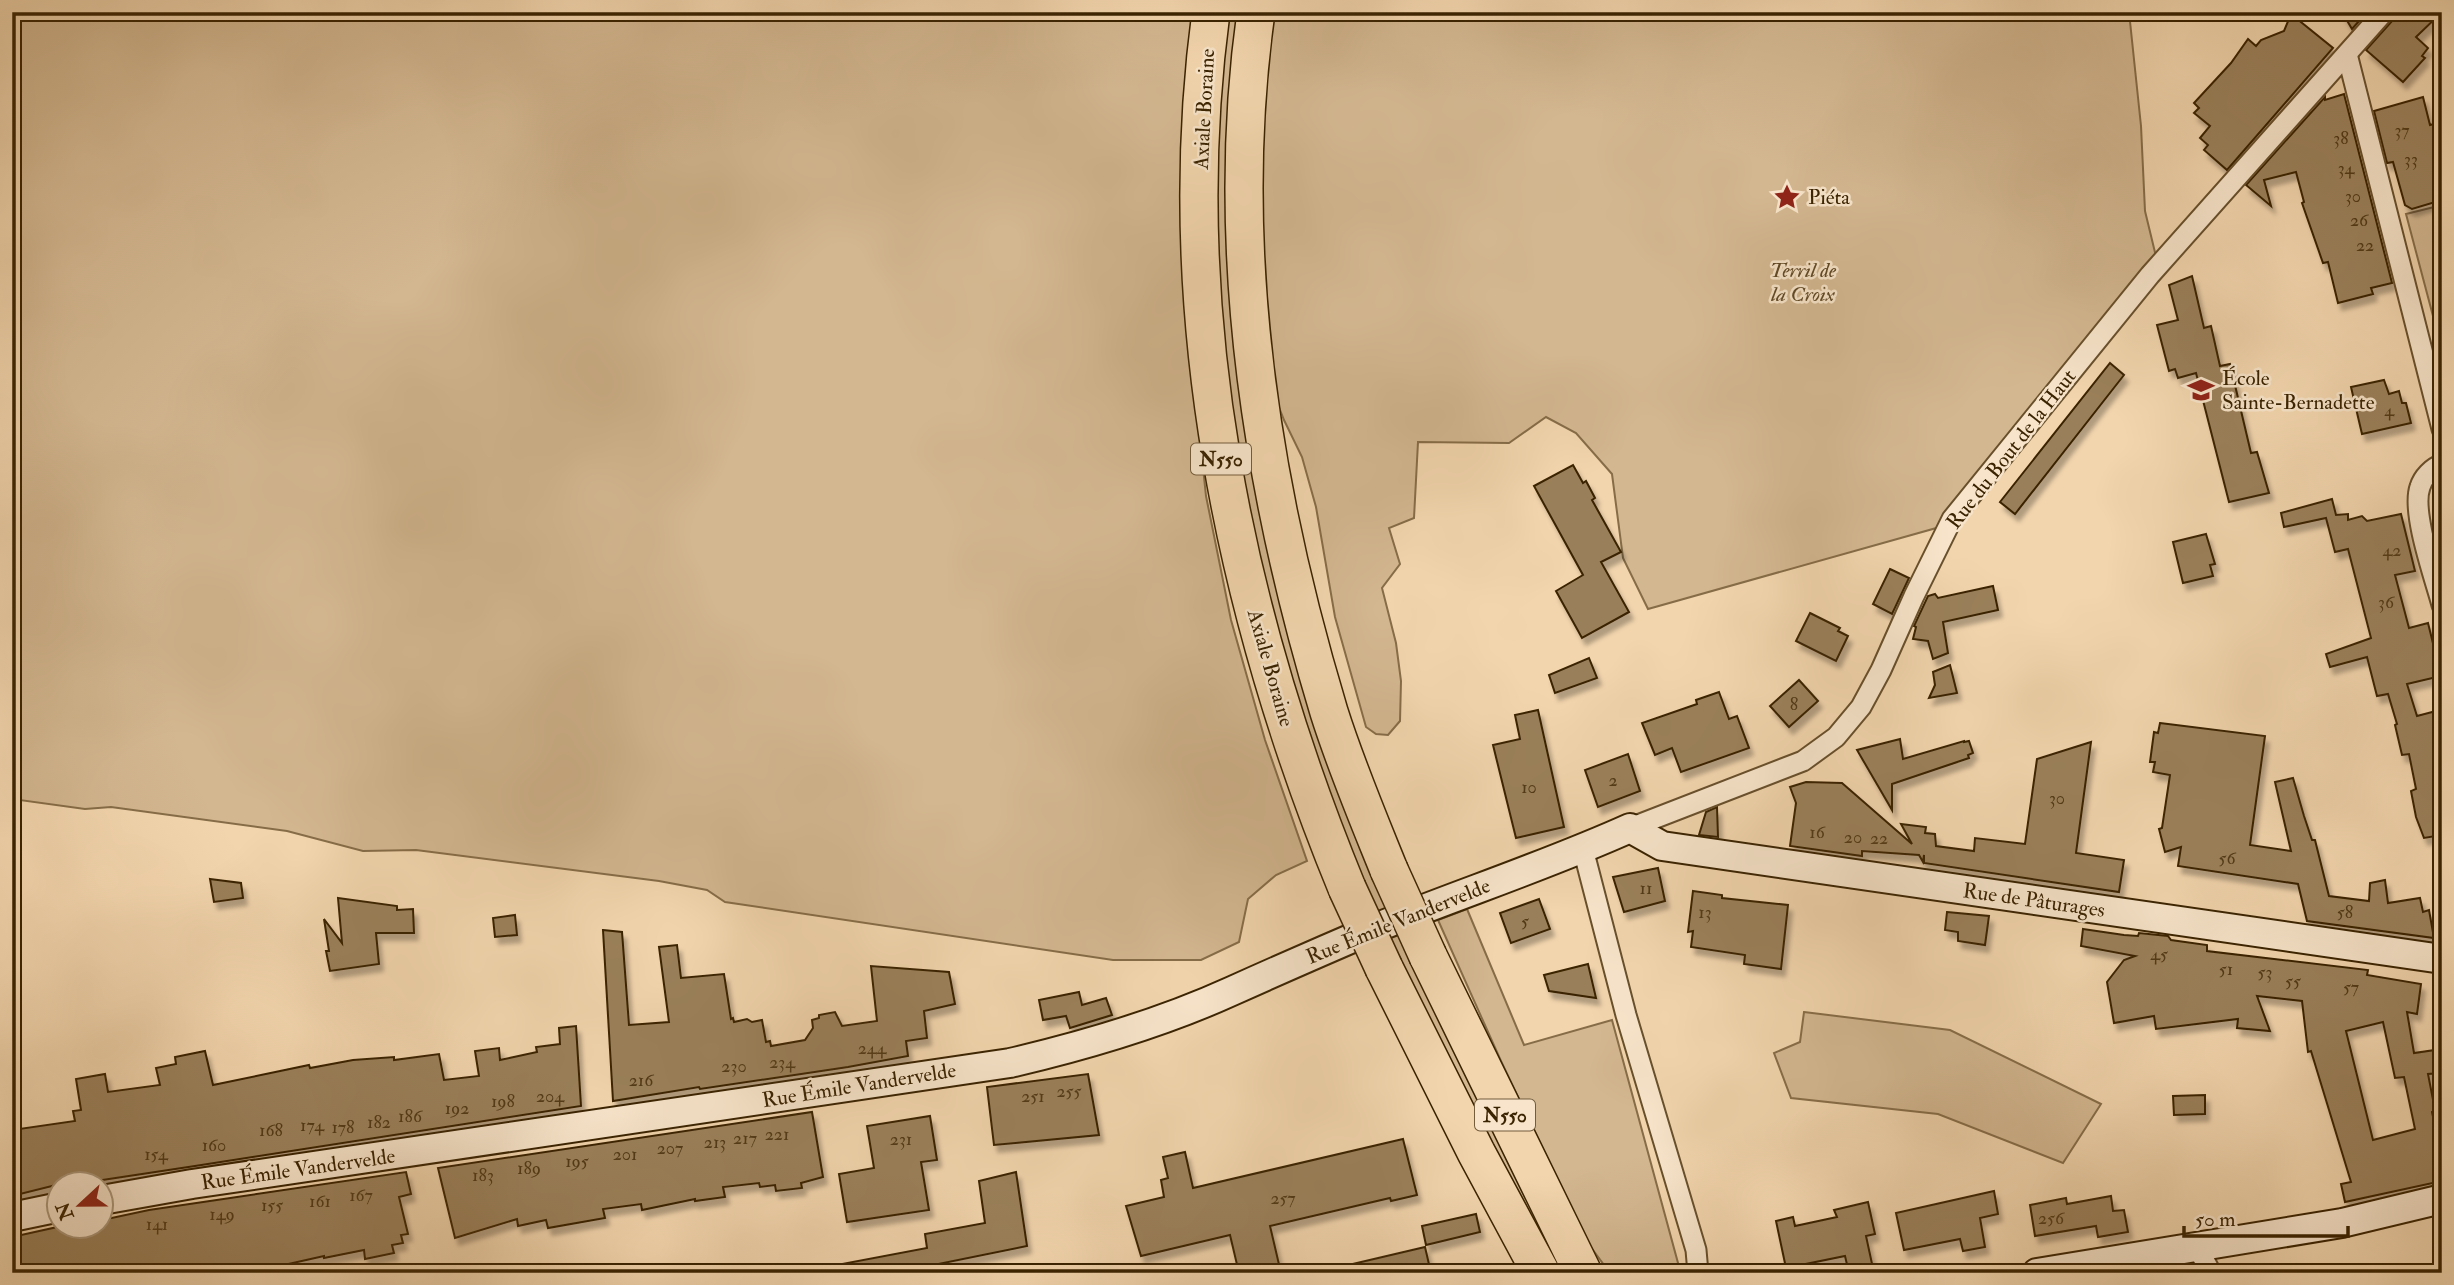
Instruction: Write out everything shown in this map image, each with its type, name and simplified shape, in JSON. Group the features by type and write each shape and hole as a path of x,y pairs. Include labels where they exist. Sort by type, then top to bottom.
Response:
{"highway":[{"name":"Axiale Boraine","path":"1211,12 1201,125 1200,227 1207,345 1220,455 1265,655 1305,778 1347,888 1476,1152 1541,1273"},
{"name":"Axiale Boraine","path":"1256,12 1250,57 1243,206 1251,332 1266,446 1282,532 1330,713 1364,809 1427,956 1583,1273"}],"street":[{"name":"Rue du Bout de la Haut","path":"1583,849 1630,828 1804,761 1836,737 1861,707 1881,670 1913,596 1952,519 2150,275 2384,12"},
{"path":"2347,54 2442,429"},
{"path":"2442,464 2428,474 2419,488 2418,509 2442,606"},
{"name":"Rue de Pâturages","path":"1630,828 1662,846 2442,959"},
{"path":"1583,849 1626,1015 1696,1250 1697,1272"},
{"name":"Rue Émile Vandervelde","path":"116,1198 1010,1063 1044,1055 1091,1042 1231,992 1444,900 1583,849"},
{"path":"2037,1273 2342,1223 2442,1199"},
{"path":"12,1217 46,1210"},
{"path":"2200,1245 2202,1256 2211,1273"}],"green space":[{"path":"12,12 1195,12 1195,390 1206,496 1231,620 1265,740 1307,861 1276,875 1248,899 1239,942 1201,960 1113,960 725,902 707,890 659,881 416,850 363,851 287,831 111,807 85,809 12,799"},
{"path":"1224,12 1244,12 1265,510 1560,1262 1521,1203 1368,905 1272,641 1226,407 1213,237"},
{"name":"Terril de la Croix","path":"1269,12 2129,12 2141,126 2145,211 2160,273 1954,523 1648,609 1623,558 1612,474 1576,433 1546,417 1509,443 1418,442 1414,518 1389,528 1400,564 1382,588 1396,643 1401,681 1400,721 1388,735 1376,734 1366,727 1335,617 1316,507 1302,457 1273,392 1260,263 1259,163"},
{"path":"2442,205 2442,350 2406,214"},
{"path":"1467,909 1524,1045 1612,1020 1678,1263 1673,1273 1610,1273 1587,1242 1438,920"},
{"path":"1804,1012 1950,1030 2101,1104 2063,1163 1938,1114 1791,1098 1774,1053 1800,1042"}],"building":[{"path":"2342,12 2367,12 2352,29"},
{"path":"2396,12 2442,12 2416,37 2428,48 2422,56 2425,58 2403,82 2366,50 2393,20"},
{"path":"2291,14 2333,48 2227,170 2204,150 2208,145 2200,138 2210,126 2194,113 2199,108 2194,103 2231,63 2248,39 2256,46 2261,40 2284,31"},
{"path":"2344,94 2392,283 2371,288 2373,294 2338,303 2328,262 2323,263 2302,203 2304,202 2296,172 2264,180 2271,206 2246,185 2325,97 2325,100"},
{"path":"2423,97 2430,125 2442,122 2442,200 2412,209 2405,205 2393,162 2387,163 2374,111"},
{"path":"2192,276 2204,328 2211,326 2220,366 2230,364 2251,453 2257,452 2269,493 2229,502 2196,373 2178,378 2175,369 2169,371 2157,325 2178,320 2169,285"},
{"path":"2110,363 2124,375 2015,514 2000,502"},
{"path":"2384,380 2389,394 2399,391 2402,403 2406,403 2411,423 2362,434 2351,387"},
{"path":"1573,465 1583,483 1586,481 1595,498 1592,500 1621,552 1601,562 1629,612 1582,638 1556,591 1583,575 1534,486"},
{"path":"2332,499 2336,515 2348,514 2348,520 2362,516 2367,521 2401,514 2415,571 2395,575 2409,628 2428,623 2441,676 2407,684 2417,716 2436,711 2442,733 2442,835 2424,838 2416,817 2411,791 2416,789 2409,754 2402,755 2388,694 2377,696 2367,657 2330,667 2326,654 2371,638 2348,549 2335,552 2326,518 2284,527 2281,513"},
{"path":"2206,534 2215,564 2210,565 2213,576 2183,583 2173,542"},
{"path":"1890,569 1909,578 1892,614 1873,604"},
{"path":"1993,586 1998,610 1943,622 1948,653 1933,659 1928,641 1913,639 1914,626 1928,596 1935,594 1938,598"},
{"path":"1810,613 1840,628 1838,631 1848,636 1836,661 1796,641"},
{"path":"1589,658 1597,678 1555,693 1549,675"},
{"path":"1950,665 1957,693 1929,698 1935,685 1933,672"},
{"path":"1799,680 1818,701 1789,727 1770,706"},
{"path":"1719,692 1729,719 1737,716 1749,748 1681,772 1672,748 1655,755 1642,723 1697,704 1696,700"},
{"path":"1538,710 1564,827 1516,838 1493,745 1520,739 1515,715"},
{"path":"2160,723 2265,736 2250,845 2291,851 2275,782 2293,778 2312,840 2315,840 2329,896 2369,901 2370,883 2385,880 2388,903 2420,898 2423,912 2429,910 2434,938 2307,921 2298,884 2178,866 2181,847 2165,852 2159,829 2162,828 2170,775 2153,772 2155,762 2150,762 2154,732 2158,733"},
{"path":"1900,739 1903,759 1964,741 1969,741 1973,753 1968,755 1969,758 1892,784 1892,810 1857,750"},
{"path":"2091,742 2076,853 2124,860 2119,892 1924,863 1924,855 1923,862 1919,855 1862,851 1862,856 1790,846 1796,803 1790,787 1806,782 1842,783 1912,844 1901,824 1926,827 1925,833 1935,834 1936,846 1974,851 1975,838 2025,844 2037,759"},
{"path":"1628,754 1640,791 1598,807 1585,770"},
{"path":"1717,807 1718,837 1699,835 1706,812"},
{"path":"1658,868 1665,901 1624,912 1613,877"},
{"path":"210,879 241,883 243,898 214,902"},
{"path":"1693,891 1722,895 1722,898 1788,905 1781,969 1744,964 1745,955 1691,947 1693,931 1688,932"},
{"path":"338,898 397,906 397,910 413,909 414,933 376,933 379,964 330,971 324,919 342,943"},
{"path":"1539,899 1550,929 1511,943 1500,913"},
{"path":"1947,912 1989,916 1985,945 1958,941 1958,932 1945,930"},
{"path":"515,915 517,935 495,937 493,918"},
{"path":"2083,929 2124,935 2138,936 2139,933 2168,936 2171,940 2207,945 2207,951 2368,970 2367,975 2421,984 2417,1014 2407,1012 2414,1053 2442,1049 2442,1073 2428,1074 2435,1110 2432,1112 2442,1160 2442,1181 2345,1202 2341,1184 2351,1182 2311,1051 2308,1052 2302,1001 2257,996 2270,1031 2237,1028 2238,1019 2156,1029 2154,1016 2114,1023 2107,982 2124,960 2135,956 2081,946","holes":["2383,1022 2395,1078 2404,1077 2415,1129 2373,1140 2346,1031"]},
{"path":"603,930 622,932 629,1025 669,1022 659,947 677,945 681,978 724,974 731,1019 733,1018 734,1022 762,1020 766,1042 770,1041 771,1046 805,1040 813,1028 812,1020 819,1018 819,1015 835,1012 842,1026 877,1021 871,966 949,972 955,1004 924,1011 927,1038 906,1041 908,1056 613,1101"},
{"path":"1588,964 1596,998 1549,991 1544,975"},
{"path":"1079,992 1082,1005 1106,998 1112,1015 1070,1028 1066,1016 1043,1020 1039,1000"},
{"path":"576,1026 581,1106 116,1178 116,1170 46,1170 46,1188 12,1196 12,1130 75,1121 73,1111 81,1110 76,1079 105,1074 108,1092 160,1085 156,1068 176,1064 175,1057 205,1051 213,1085 309,1065 310,1068 353,1060 394,1057 394,1060 439,1054 444,1080 479,1076 475,1051 499,1048 500,1060 537,1052 536,1047 560,1044 559,1028"},
{"path":"1088,1074 1099,1135 994,1145 987,1087"},
{"path":"2205,1095 2205,1114 2174,1115 2173,1096"},
{"path":"812,1112 823,1177 801,1183 802,1188 776,1191 775,1185 760,1187 759,1183 723,1187 725,1197 695,1199 642,1210 641,1204 603,1209 605,1218 548,1228 546,1220 518,1226 517,1219 455,1238 438,1168"},
{"path":"930,1116 937,1160 921,1162 929,1210 847,1222 839,1174 874,1168 867,1126"},
{"path":"1403,1139 1417,1195 1391,1201 1390,1198 1270,1226 1281,1273 1239,1273 1230,1235 1141,1256 1126,1206 1164,1197 1161,1180 1168,1178 1163,1157 1185,1152 1193,1188"},
{"path":"406,1172 411,1194 399,1197 408,1234 401,1235 403,1243 392,1245 394,1253 365,1259 364,1250 275,1267 230,1270 230,1266 197,1273 12,1273 12,1237 46,1230 46,1240 116,1240 116,1217"},
{"path":"1016,1172 1027,1246 894,1273 843,1273 842,1264 927,1248 925,1234 985,1223 979,1181"},
{"path":"1994,1191 1998,1214 1980,1218 1985,1247 1963,1251 1960,1239 1904,1250 1896,1213"},
{"path":"2111,1196 2113,1211 2124,1210 2128,1232 2098,1237 2096,1226 2035,1236 2030,1205 2066,1198 2067,1204"},
{"path":"1868,1202 1875,1234 1866,1236 1874,1273 1849,1273 1845,1256 1786,1268 1776,1221 1793,1217 1795,1226 1837,1217 1834,1210"},
{"path":"1476,1214 1480,1232 1426,1245 1422,1226"},
{"path":"1425,1247 1431,1273 1345,1273 1344,1266"}],"place":[{"name":"Piéta","path":"1787,197"},
{"name":"École Sainte-Bernadette","path":"2201,390"}]}
